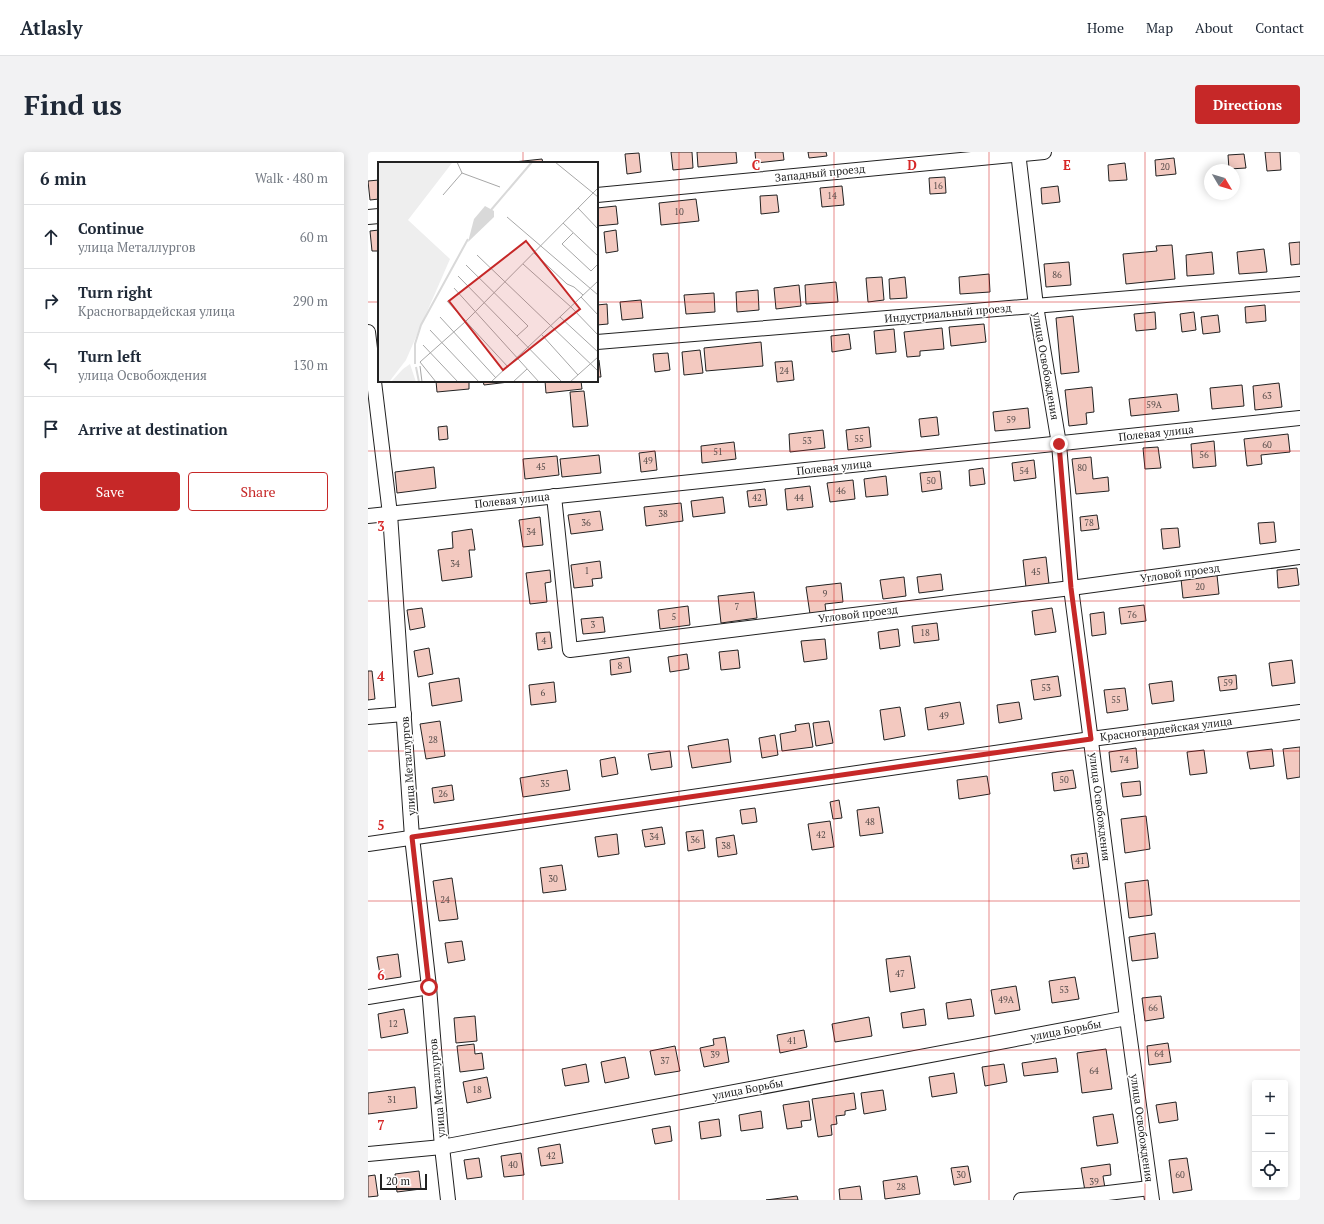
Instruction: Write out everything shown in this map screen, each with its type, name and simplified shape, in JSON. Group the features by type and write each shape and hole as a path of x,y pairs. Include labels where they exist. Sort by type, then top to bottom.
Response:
{"street":[{"name":"Западный проезд","path":"598,195 1018,153 1044,152"},
{"name":"улица Освобождения","path":"1018,153 1036,306 1059,444 1071,588 1151,1194"},
{"path":"368,217 378,216"},
{"name":"Индустриальный проезд","path":"598,342 1300,284"},
{"name":"улица Металлургов","path":"368,332 373,360 390,514 412,837 429,987 442,1147 448,1200"},
{"name":"Полевая улица","path":"368,516 1300,418"},
{"name":"Угловой проезд","path":"554,496 570,650 1071,588 1300,557"},
{"name":"Красногвардейская улица","path":"368,844 1091,739 1300,712"},
{"path":"368,717 404,714"},
{"path":"368,997 429,987"},
{"name":"улица Борьбы","path":"368,1154 442,1147 1127,1018"},
{"path":"1021,1200 1091,1195 1151,1194"}],"building":[{"path":"671,152 692,152 693,168 673,170"},
{"path":"697,152 736,152 737,163 698,167"},
{"path":"755,152 783,152 784,160 756,163"},
{"path":"808,152 826,152 827,156 809,158"},
{"path":"1265,152 1280,152 1281,170 1267,171"},
{"path":"639,153 641,172 627,174 625,154"},
{"path":"1244,154 1246,168 1240,168 1240,164 1229,164 1228,155"},
{"path":"1174,158 1176,174 1156,176 1155,160"},
{"path":"542,159 543,162 514,162"},
{"path":"1125,163 1127,180 1109,181 1108,165"},
{"path":"945,177 946,193 930,194 929,178"},
{"path":"378,180 378,199 370,200 368,181"},
{"path":"842,186 844,205 822,207 820,188"},
{"path":"1058,186 1060,202 1042,204 1041,188"},
{"path":"777,195 779,212 761,214 760,196"},
{"path":"696,199 699,221 661,225 659,203"},
{"path":"616,206 618,224 598,226 598,208"},
{"path":"378,230 378,251 372,251 370,231"},
{"path":"616,230 618,251 606,253 604,232"},
{"path":"1300,242 1300,264 1291,265 1289,243"},
{"path":"1172,245 1175,279 1126,284 1123,254 1157,251 1156,246"},
{"path":"1264,249 1267,272 1239,274 1237,252"},
{"path":"1212,252 1214,274 1187,276 1186,255"},
{"path":"1069,262 1071,285 1046,287 1044,264"},
{"path":"989,274 990,292 960,294 959,277"},
{"path":"882,277 884,300 868,302 866,278"},
{"path":"905,277 907,298 890,299 889,279"},
{"path":"836,282 838,302 806,304 805,285"},
{"path":"799,285 801,306 776,309 774,288"},
{"path":"758,290 759,310 737,312 736,292"},
{"path":"714,293 715,312 686,314 684,295"},
{"path":"641,300 643,318 622,320 620,302"},
{"path":"607,304 608,324 598,325 598,305"},
{"path":"1265,305 1266,321 1246,323 1245,307"},
{"path":"1155,312 1156,329 1136,331 1134,314"},
{"path":"1194,312 1196,330 1182,332 1180,314"},
{"path":"1218,315 1220,332 1203,334 1201,317"},
{"path":"1073,316 1079,372 1061,374 1056,318"},
{"path":"984,324 986,342 951,346 949,327"},
{"path":"942,328 944,349 920,351 920,356 907,357 904,332"},
{"path":"894,329 896,352 876,354 874,331"},
{"path":"849,334 851,349 832,352 831,336"},
{"path":"761,342 763,366 706,371 704,348"},
{"path":"700,350 703,373 684,375 682,352"},
{"path":"668,353 670,370 655,372 653,354"},
{"path":"598,360 599,360 601,377 598,377"},
{"path":"792,361 794,380 777,382 775,362"},
{"path":"436,382 469,382 469,389 437,392"},
{"path":"483,382 509,382 484,385"},
{"path":"545,382 581,382 582,389 546,393"},
{"path":"1279,383 1282,407 1255,410 1253,386"},
{"path":"1242,385 1244,406 1212,409 1210,388"},
{"path":"1092,387 1094,412 1086,413 1087,424 1069,426 1065,390"},
{"path":"584,391 588,426 573,427 570,392"},
{"path":"1177,394 1179,411 1131,416 1129,399"},
{"path":"1028,408 1030,428 995,431 993,412"},
{"path":"937,417 939,435 921,437 919,419"},
{"path":"447,426 448,439 439,440 438,427"},
{"path":"869,427 871,447 848,450 846,430"},
{"path":"823,430 825,448 790,452 789,434"},
{"path":"1288,434 1290,452 1261,455 1262,464 1247,466 1244,439"},
{"path":"1214,441 1216,466 1193,468 1191,444"},
{"path":"734,442 736,459 702,463 701,446"},
{"path":"1158,447 1161,468 1145,469 1143,448"},
{"path":"655,451 657,470 641,472 639,453"},
{"path":"599,455 601,473 562,477 560,459"},
{"path":"557,456 559,475 525,479 523,459"},
{"path":"1091,457 1093,479 1108,477 1109,491 1076,494 1072,459"},
{"path":"1034,460 1036,478 1014,481 1012,463"},
{"path":"434,467 436,488 397,493 395,472"},
{"path":"983,468 985,484 970,486 969,470"},
{"path":"940,471 942,489 922,492 920,473"},
{"path":"886,476 888,495 866,497 864,479"},
{"path":"853,480 855,499 830,502 827,483"},
{"path":"810,486 813,507 787,510 785,489"},
{"path":"765,489 767,505 749,507 747,491"},
{"path":"723,497 725,513 693,517 691,501"},
{"path":"681,503 683,521 646,526 644,507"},
{"path":"600,511 603,530 571,534 568,515"},
{"path":"1097,515 1099,529 1081,531 1080,517"},
{"path":"540,517 543,545 523,547 519,520"},
{"path":"1274,522 1276,542 1260,544 1258,523"},
{"path":"1178,528 1180,547 1163,549 1161,529"},
{"path":"472,529 475,550 469,550 472,577 442,581 438,550 453,548 452,532"},
{"path":"1046,557 1049,584 1026,587 1023,560"},
{"path":"600,561 602,578 592,579 593,586 574,588 571,565"},
{"path":"1297,568 1299,585 1278,588 1277,570"},
{"path":"550,570 551,582 545,583 547,602 530,604 526,573"},
{"path":"941,574 943,590 919,593 917,577"},
{"path":"1217,575 1219,594 1183,598 1181,579"},
{"path":"904,577 906,596 883,599 880,580"},
{"path":"841,583 843,602 825,604 826,612 810,614 806,587"},
{"path":"754,592 757,618 721,623 718,596"},
{"path":"1144,605 1146,621 1121,624 1119,608"},
{"path":"688,606 690,625 660,629 658,610"},
{"path":"422,608 425,627 410,630 407,610"},
{"path":"1052,608 1056,632 1035,635 1032,611"},
{"path":"1104,612 1106,634 1092,636 1090,614"},
{"path":"603,617 605,632 583,634 581,619"},
{"path":"937,623 939,640 914,643 912,626"},
{"path":"898,629 900,646 880,649 878,632"},
{"path":"550,632 552,648 538,650 536,633"},
{"path":"825,639 827,659 804,662 801,641"},
{"path":"429,648 433,674 418,677 414,651"},
{"path":"738,650 740,668 721,670 719,652"},
{"path":"687,654 689,669 670,672 668,657"},
{"path":"629,657 631,672 611,675 610,660"},
{"path":"1292,660 1295,683 1272,686 1269,663"},
{"path":"368,671 372,671 375,699 368,700"},
{"path":"1236,675 1237,689 1220,691 1218,677"},
{"path":"1058,676 1061,696 1034,700 1031,680"},
{"path":"459,678 462,701 432,706 429,683"},
{"path":"1172,681 1174,701 1152,704 1149,684"},
{"path":"554,682 556,702 531,705 529,685"},
{"path":"1125,688 1128,710 1107,713 1104,690"},
{"path":"960,702 964,724 928,730 925,708"},
{"path":"1019,702 1022,719 999,723 997,705"},
{"path":"900,707 905,736 884,740 880,710"},
{"path":"440,721 445,756 426,759 420,724"},
{"path":"829,721 833,743 816,746 813,723"},
{"path":"809,723 813,747 782,751 780,734 796,731 795,725"},
{"path":"775,735 778,755 762,758 759,738"},
{"path":"728,739 731,762 692,768 688,746"},
{"path":"1300,747 1300,777 1287,779 1283,749"},
{"path":"1136,748 1138,768 1111,772 1109,752"},
{"path":"1272,749 1274,766 1250,769 1247,752"},
{"path":"1204,750 1207,773 1190,775 1187,752"},
{"path":"670,751 672,767 651,770 648,754"},
{"path":"615,757 618,774 602,777 600,760"},
{"path":"567,770 570,790 523,797 520,778"},
{"path":"1073,770 1076,788 1054,791 1052,773"},
{"path":"987,776 990,794 959,799 957,780"},
{"path":"1140,781 1141,795 1123,797 1121,783"},
{"path":"452,785 454,800 434,803 432,788"},
{"path":"839,800 842,818 833,819 830,802"},
{"path":"879,807 883,833 860,836 857,810"},
{"path":"755,808 757,822 742,824 740,810"},
{"path":"1146,816 1150,849 1125,853 1121,819"},
{"path":"830,821 834,847 812,850 808,824"},
{"path":"662,827 665,844 645,847 642,830"},
{"path":"703,830 705,848 688,851 686,832"},
{"path":"617,834 619,854 598,857 595,837"},
{"path":"734,835 737,854 718,857 716,838"},
{"path":"1087,853 1089,867 1073,869 1071,855"},
{"path":"562,865 566,890 543,893 540,868"},
{"path":"452,878 458,919 439,921 433,881"},
{"path":"1148,880 1152,915 1129,918 1125,883"},
{"path":"1155,933 1158,958 1132,961 1129,937"},
{"path":"462,941 465,960 448,963 445,943"},
{"path":"398,954 401,977 381,980 377,957"},
{"path":"910,956 915,988 890,992 886,959"},
{"path":"1075,977 1079,999 1052,1003 1049,981"},
{"path":"1016,986 1020,1010 995,1014 991,990"},
{"path":"1161,996 1164,1018 1145,1021 1142,998"},
{"path":"971,999 974,1016 948,1019 946,1003"},
{"path":"404,1009 408,1033 381,1038 378,1014"},
{"path":"924,1009 926,1025 903,1028 901,1013"},
{"path":"475,1016 477,1041 456,1043 454,1018"},
{"path":"869,1017 872,1036 835,1042 832,1024"},
{"path":"804,1030 807,1047 780,1053 777,1035"},
{"path":"725,1037 729,1062 704,1067 700,1048 714,1045 713,1039"},
{"path":"1168,1043 1171,1062 1149,1065 1147,1046"},
{"path":"474,1044 475,1054 482,1053 484,1069 460,1072 457,1046"},
{"path":"675,1046 680,1071 655,1075 650,1051"},
{"path":"1106,1049 1112,1089 1082,1093 1077,1053"},
{"path":"625,1057 629,1078 605,1083 601,1062"},
{"path":"1056,1058 1058,1072 1024,1076 1022,1063"},
{"path":"586,1064 589,1082 565,1086 562,1069"},
{"path":"1004,1064 1007,1082 985,1086 982,1067"},
{"path":"954,1073 957,1093 932,1097 929,1077"},
{"path":"487,1077 491,1098 467,1103 463,1082"},
{"path":"415,1087 417,1108 368,1114 368,1093"},
{"path":"883,1090 886,1110 864,1114 861,1093"},
{"path":"854,1093 856,1109 845,1111 845,1115 836,1116 837,1124 831,1125 832,1135 818,1137 812,1099"},
{"path":"809,1101 811,1120 801,1121 802,1127 787,1129 783,1105"},
{"path":"1176,1102 1178,1120 1159,1123 1156,1105"},
{"path":"761,1111 763,1128 741,1131 739,1115"},
{"path":"1113,1114 1118,1143 1097,1146 1093,1117"},
{"path":"719,1119 721,1136 701,1139 699,1122"},
{"path":"670,1126 672,1141 655,1144 652,1129"},
{"path":"560,1144 563,1163 541,1166 538,1148"},
{"path":"521,1153 524,1175 504,1177 501,1156"},
{"path":"479,1158 482,1177 467,1179 464,1160"},
{"path":"1187,1158 1192,1190 1173,1193 1169,1160"},
{"path":"1110,1164 1111,1175 1103,1176 1105,1188 1085,1191 1081,1168"},
{"path":"968,1166 971,1182 954,1185 951,1168"},
{"path":"419,1171 421,1189 397,1192 395,1174"},
{"path":"375,1175 378,1196 368,1197 368,1176"},
{"path":"917,1176 920,1194 885,1199 883,1181"},
{"path":"860,1186 862,1200 840,1200 839,1189"},
{"path":"797,1196 798,1200 766,1200"}],"route":[{"path":"429,987 412,837 1091,739 1071,588 1059,444"}]}
